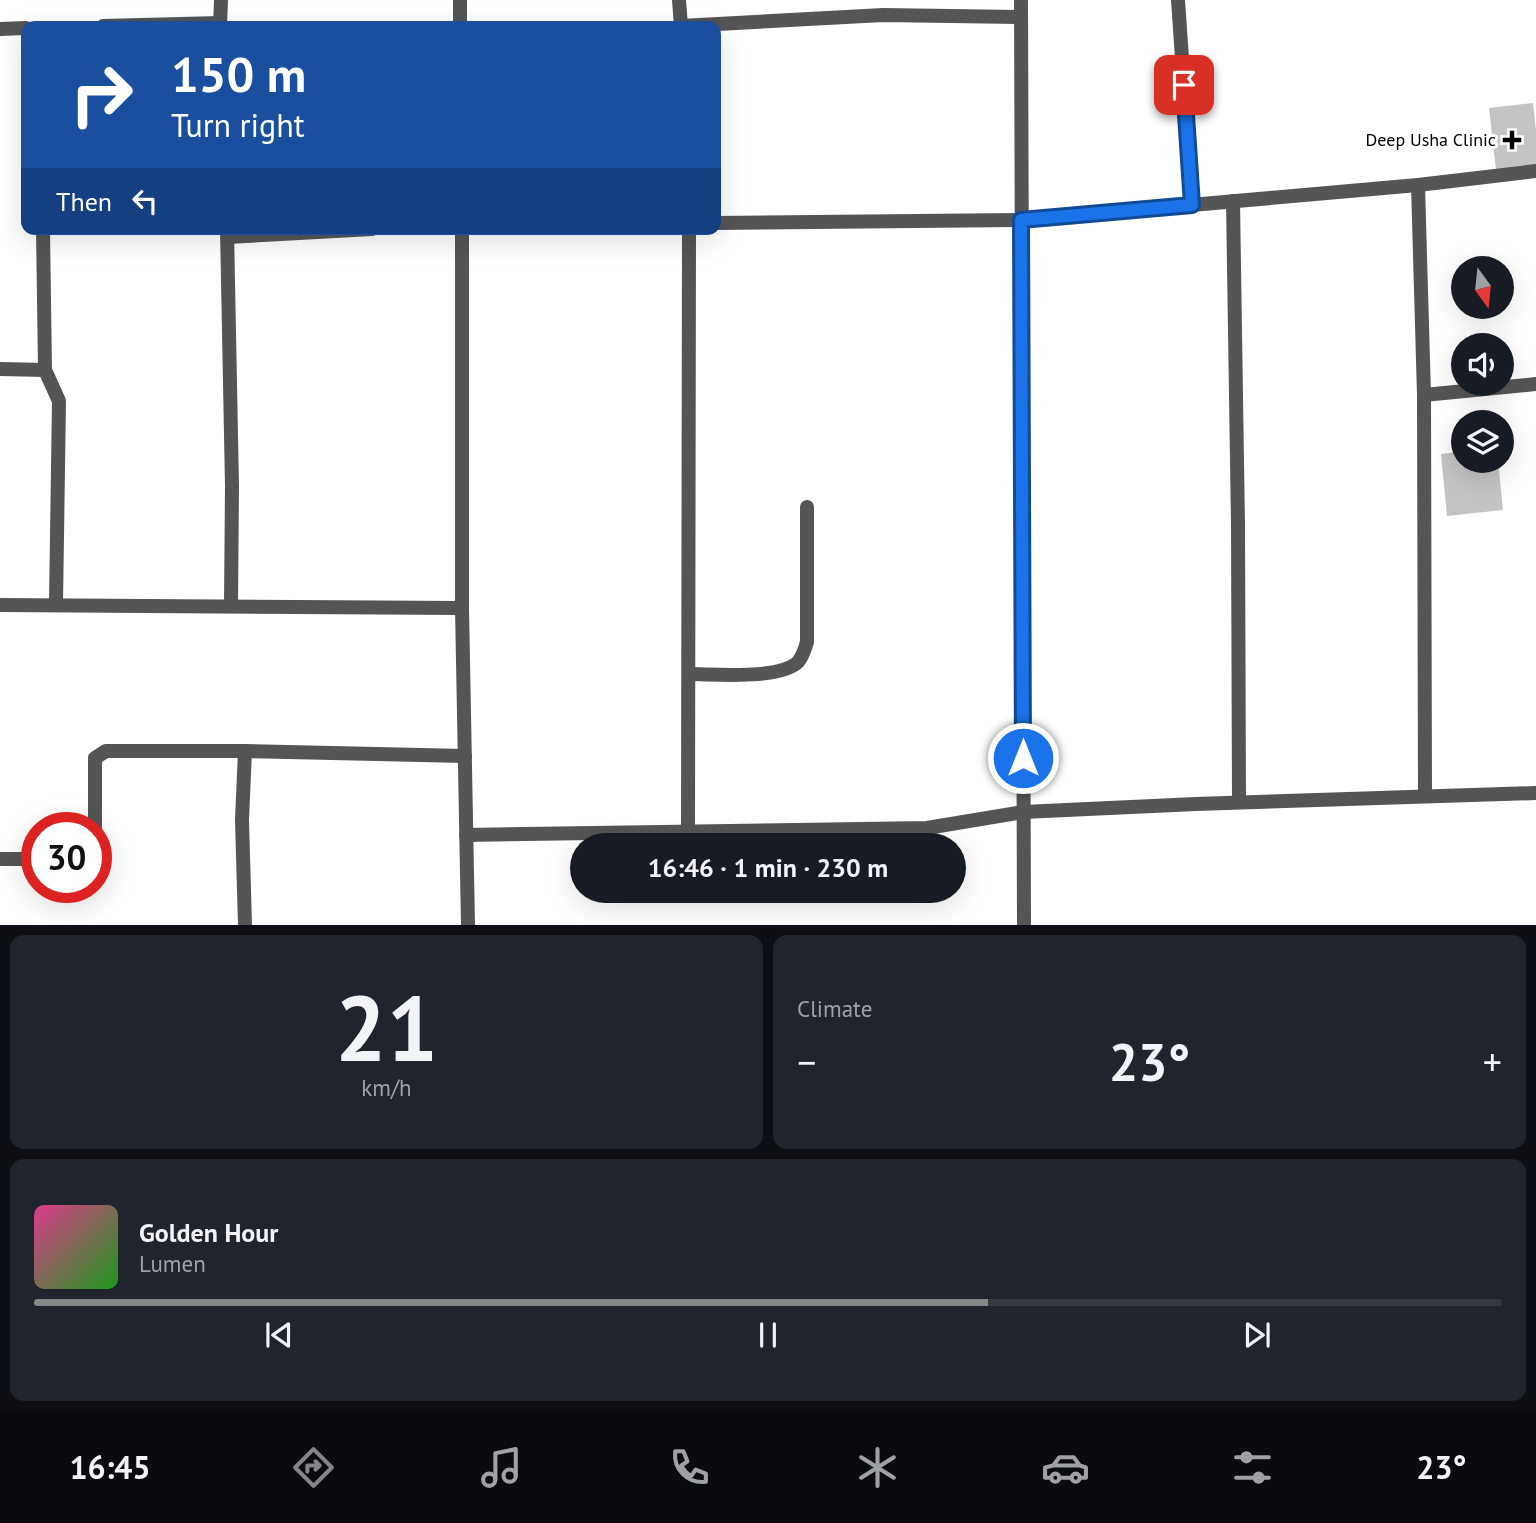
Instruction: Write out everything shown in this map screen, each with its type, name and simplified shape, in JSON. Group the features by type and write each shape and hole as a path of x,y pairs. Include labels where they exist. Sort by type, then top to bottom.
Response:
{"street":[{"path":"220,21 222,0"},
{"path":"460,0 460,21"},
{"path":"679,0 681,21"},
{"path":"1021,0 1024,925"},
{"path":"1178,0 1192,205"},
{"path":"721,24 883,15 1021,17"},
{"path":"0,29 21,28"},
{"path":"721,223 1021,220 1418,185 1536,171"},
{"path":"1418,185 1424,395 1426,796"},
{"path":"1233,201 1239,802"},
{"path":"43,235 46,370 59,401 56,604"},
{"path":"227,235 232,486 231,606"},
{"path":"461,235 462,608 468,925"},
{"path":"688,832 689,235"},
{"path":"0,369 46,370"},
{"path":"1424,395 1536,384"},
{"path":"689,674 769,673 790,667 804,654 807,642 807,507"},
{"path":"0,606 56,604 462,608"},
{"path":"95,812 94,758 106,751 465,756"},
{"path":"245,751 242,820 245,925"},
{"path":"466,835 927,828 1023,812 1536,793"},
{"path":"0,859 21,859"}],"building":[{"path":"1533,103 1536,165 1496,170 1489,108"},
{"path":"1451,453 1451,473 1499,473 1503,510 1447,516 1441,454"}],"place":[{"name":"Deep Usha Clinic","path":"1512,140"}],"route":[{"path":"1023,758 1021,220 1192,205 1184,85"}]}
